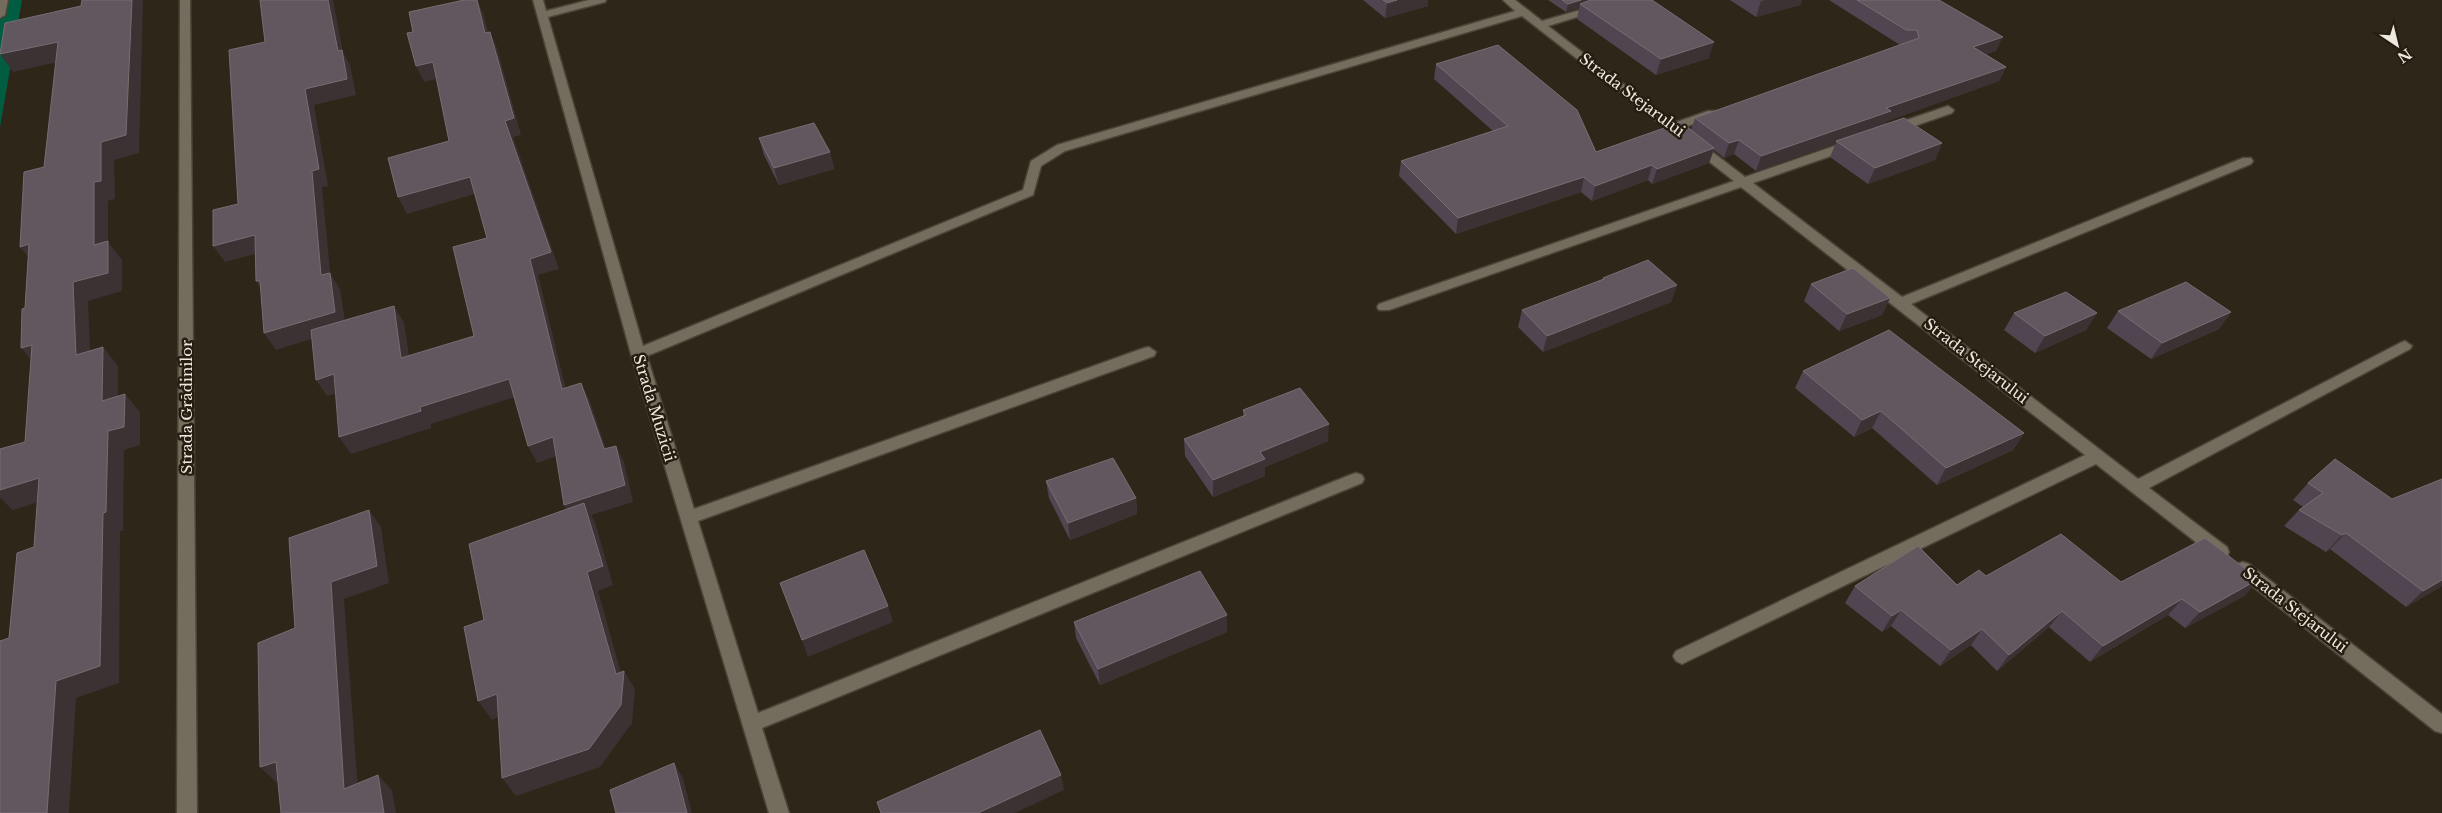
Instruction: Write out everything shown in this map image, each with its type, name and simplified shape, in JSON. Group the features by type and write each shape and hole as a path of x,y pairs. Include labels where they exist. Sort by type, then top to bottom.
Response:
{"street":[{"path":"0,15 3,0"},
{"name":"Strada Grădinilor","path":"185,0 187,813"},
{"path":"540,7 601,0"},
{"name":"Strada Stejarului","path":"1508,0 1901,302 2442,726"},
{"path":"1540,25 1627,0"},
{"name":"Strada Muzicii","path":"540,7 638,354 779,813"},
{"path":"638,354 1029,192 1035,164 1061,148 1524,12"},
{"path":"1884,133 1948,110"},
{"path":"1673,127 1720,111"},
{"path":"1384,307 1865,139"},
{"path":"1901,302 2247,161"},
{"path":"2137,487 2405,346"},
{"path":"687,518 1149,352"},
{"path":"1682,656 2098,456"},
{"path":"751,724 1356,479"}],"green space":[{"path":"0,0 22,0 0,127"}],"building":[{"path":"82,0 132,0 126,135 101,142 101,181 94,182 94,245 108,241 108,273 73,282 76,355 103,347 102,401 125,394 124,427 108,431 106,512 103,513 100,666 56,681 47,813 0,813 0,641 9,638 17,553 34,547 39,478 0,490 0,449 25,442 32,345 21,348 22,309 25,308 29,244 20,247 24,172 44,167 58,42 0,54 5,23 81,6"},
{"path":"260,0 328,0 338,51 342,50 347,79 305,89 319,169 312,171 321,275 330,273 335,312 264,333 260,281 256,281 255,235 213,246 213,210 238,204 229,50 265,42"},
{"path":"464,0 477,0 485,33 490,32 514,118 505,121 551,252 530,259 562,389 581,383 604,449 616,446 625,485 564,505 553,437 528,446 509,379 420,407 421,411 339,437 334,374 316,380 311,330 394,306 401,358 474,336 453,247 487,238 470,177 398,197 388,158 449,141 433,62 416,66 407,33 413,32 409,12"},
{"path":"1383,0 1397,0 1387,3"},
{"path":"1562,0 1581,0 1568,4"},
{"path":"1591,0 1652,0 1714,42 1661,59 1580,4"},
{"path":"1857,0 1939,0 2003,37 1973,47 2006,67 1886,108 1891,111 1761,156 1739,140 1729,143 1695,118 1919,38 1917,30 1906,30"},
{"path":"1498,45 1577,110 1596,152 1681,122 1714,148 1657,169 1652,165 1595,186 1584,177 1458,218 1401,161 1508,126 1436,64"},
{"path":"1904,118 1942,143 1875,168 1836,141"},
{"path":"814,123 830,152 774,168 759,138"},
{"path":"1648,260 1677,285 1547,336 1522,310 1604,279"},
{"path":"1853,268 1890,298 1847,314 1811,284"},
{"path":"2186,282 2231,312 2162,343 2118,311"},
{"path":"2066,292 2097,313 2045,336 2014,313"},
{"path":"1889,330 2024,433 1946,468 1881,411 1862,420 1803,371"},
{"path":"1300,388 1329,424 1260,452 1265,459 1213,480 1184,439 1246,415 1243,410"},
{"path":"1113,458 1136,498 1068,523 1046,481"},
{"path":"2335,459 2392,499 2442,479 2442,580 2423,591 2346,533 2342,535 2299,510 2323,493 2308,483"},
{"path":"584,503 603,566 587,572 616,674 624,671 621,705 589,749 502,778 497,694 478,701 464,627 484,620 469,544"},
{"path":"369,510 377,566 331,582 344,789 378,775 384,813 281,813 276,762 260,767 258,643 295,628 289,538"},
{"path":"2061,534 2121,582 2205,538 2259,579 2200,612 2182,599 2103,646 2062,611 2009,655 1982,629 1951,650 1901,610 1892,616 1855,586 1918,546 1957,585 1979,570 1986,576"},
{"path":"864,550 888,606 802,640 780,583"},
{"path":"1200,571 1227,615 1098,669 1074,622"},
{"path":"1040,730 1061,775 978,813 881,813 877,802"},
{"path":"674,763 687,813 616,813 610,790"}]}
